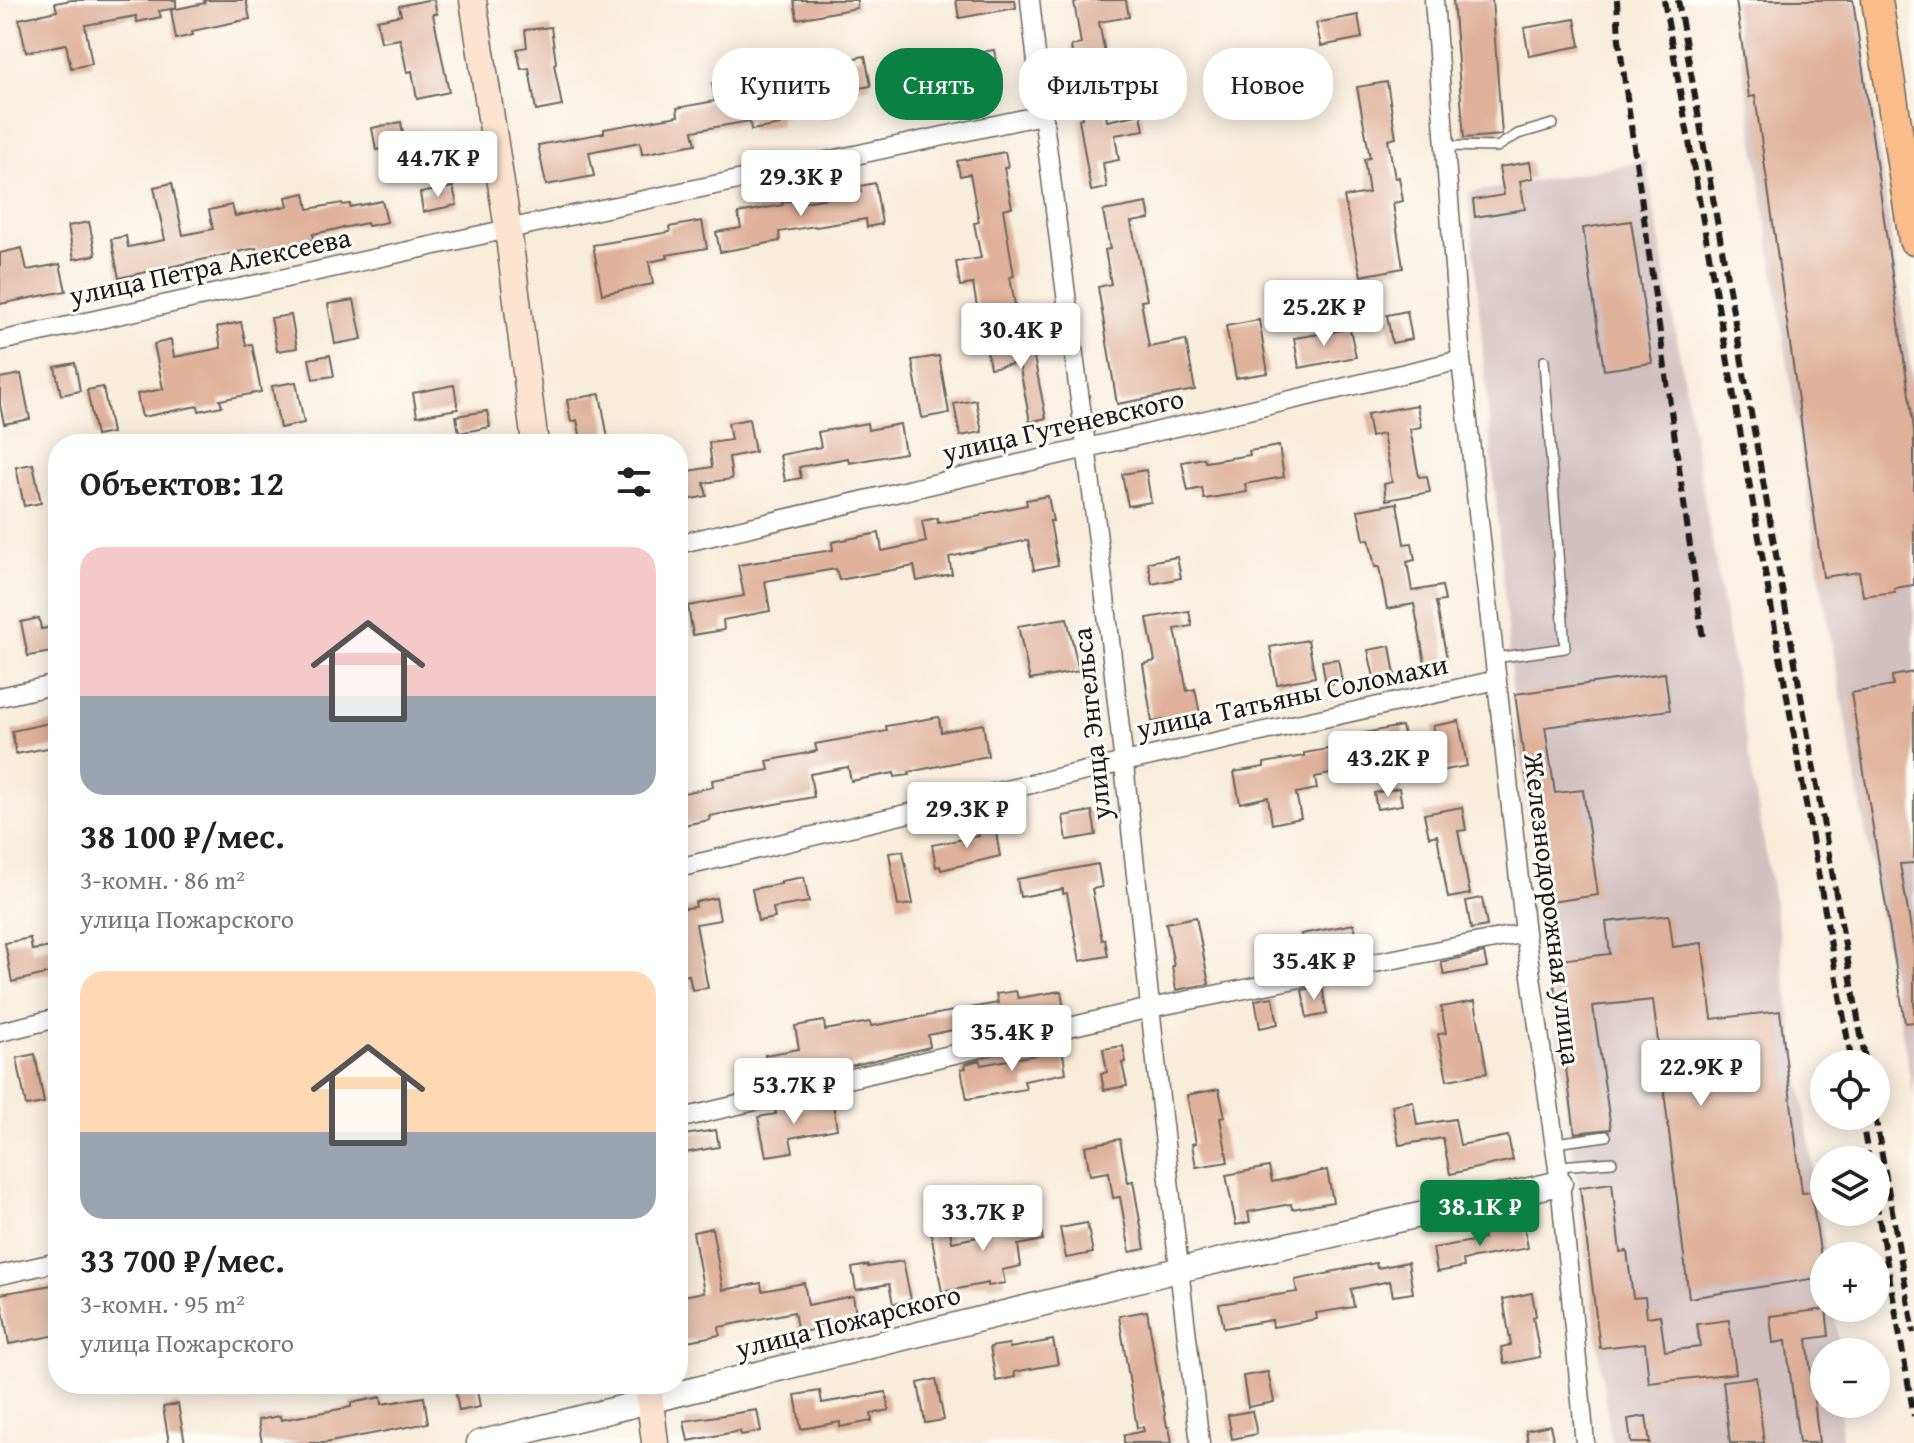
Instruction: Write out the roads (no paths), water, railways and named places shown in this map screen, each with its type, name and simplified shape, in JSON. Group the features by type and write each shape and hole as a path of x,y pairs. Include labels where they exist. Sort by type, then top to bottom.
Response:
{"main road":[{"path":"473,0 508,229 534,434"},
{"path":"1877,0 1904,100 1914,240"},
{"path":"649,1394 655,1443"}],"street":[{"name":"улица Энгельса","path":"1030,0 1035,48"},
{"name":"Железнодорожная улица","path":"1434,0 1461,360 1525,933 1559,1174 1585,1443"},
{"name":"улица Петра Алексеева","path":"0,341 1019,120"},
{"name":"улица Энгельса","path":"1043,120 1088,449 1178,1270 1200,1443"},
{"name":"улица Гутеневского","path":"688,542 1461,360"},
{"name":"улица Татьяны Соломахи","path":"688,866 1124,762 1497,680"},
{"path":"0,697 48,686"},
{"path":"688,1117 1150,1008 1525,933"},
{"path":"0,1032 48,1020"},
{"name":"улица Пожарского","path":"688,1384 1178,1270 1559,1174"},
{"path":"0,1275 48,1264"},
{"name":"улица Пожарского","path":"479,1443 646,1394"}],"lane":[{"path":"1445,146 1497,147 1518,134 1553,124"},
{"path":"1495,658 1565,648 1544,361"},
{"path":"1555,1143 1606,1136"},
{"path":"1559,1174 1612,1162"}],"railway":[{"path":"1617,0 1619,40 1703,639"},
{"path":"1664,0 1850,1050"},
{"path":"1678,0 1864,1050"},
{"path":"1864,1130 1866,1146"},
{"path":"1878,1130 1914,1333"},
{"path":"1880,1226 1914,1416"}]}
